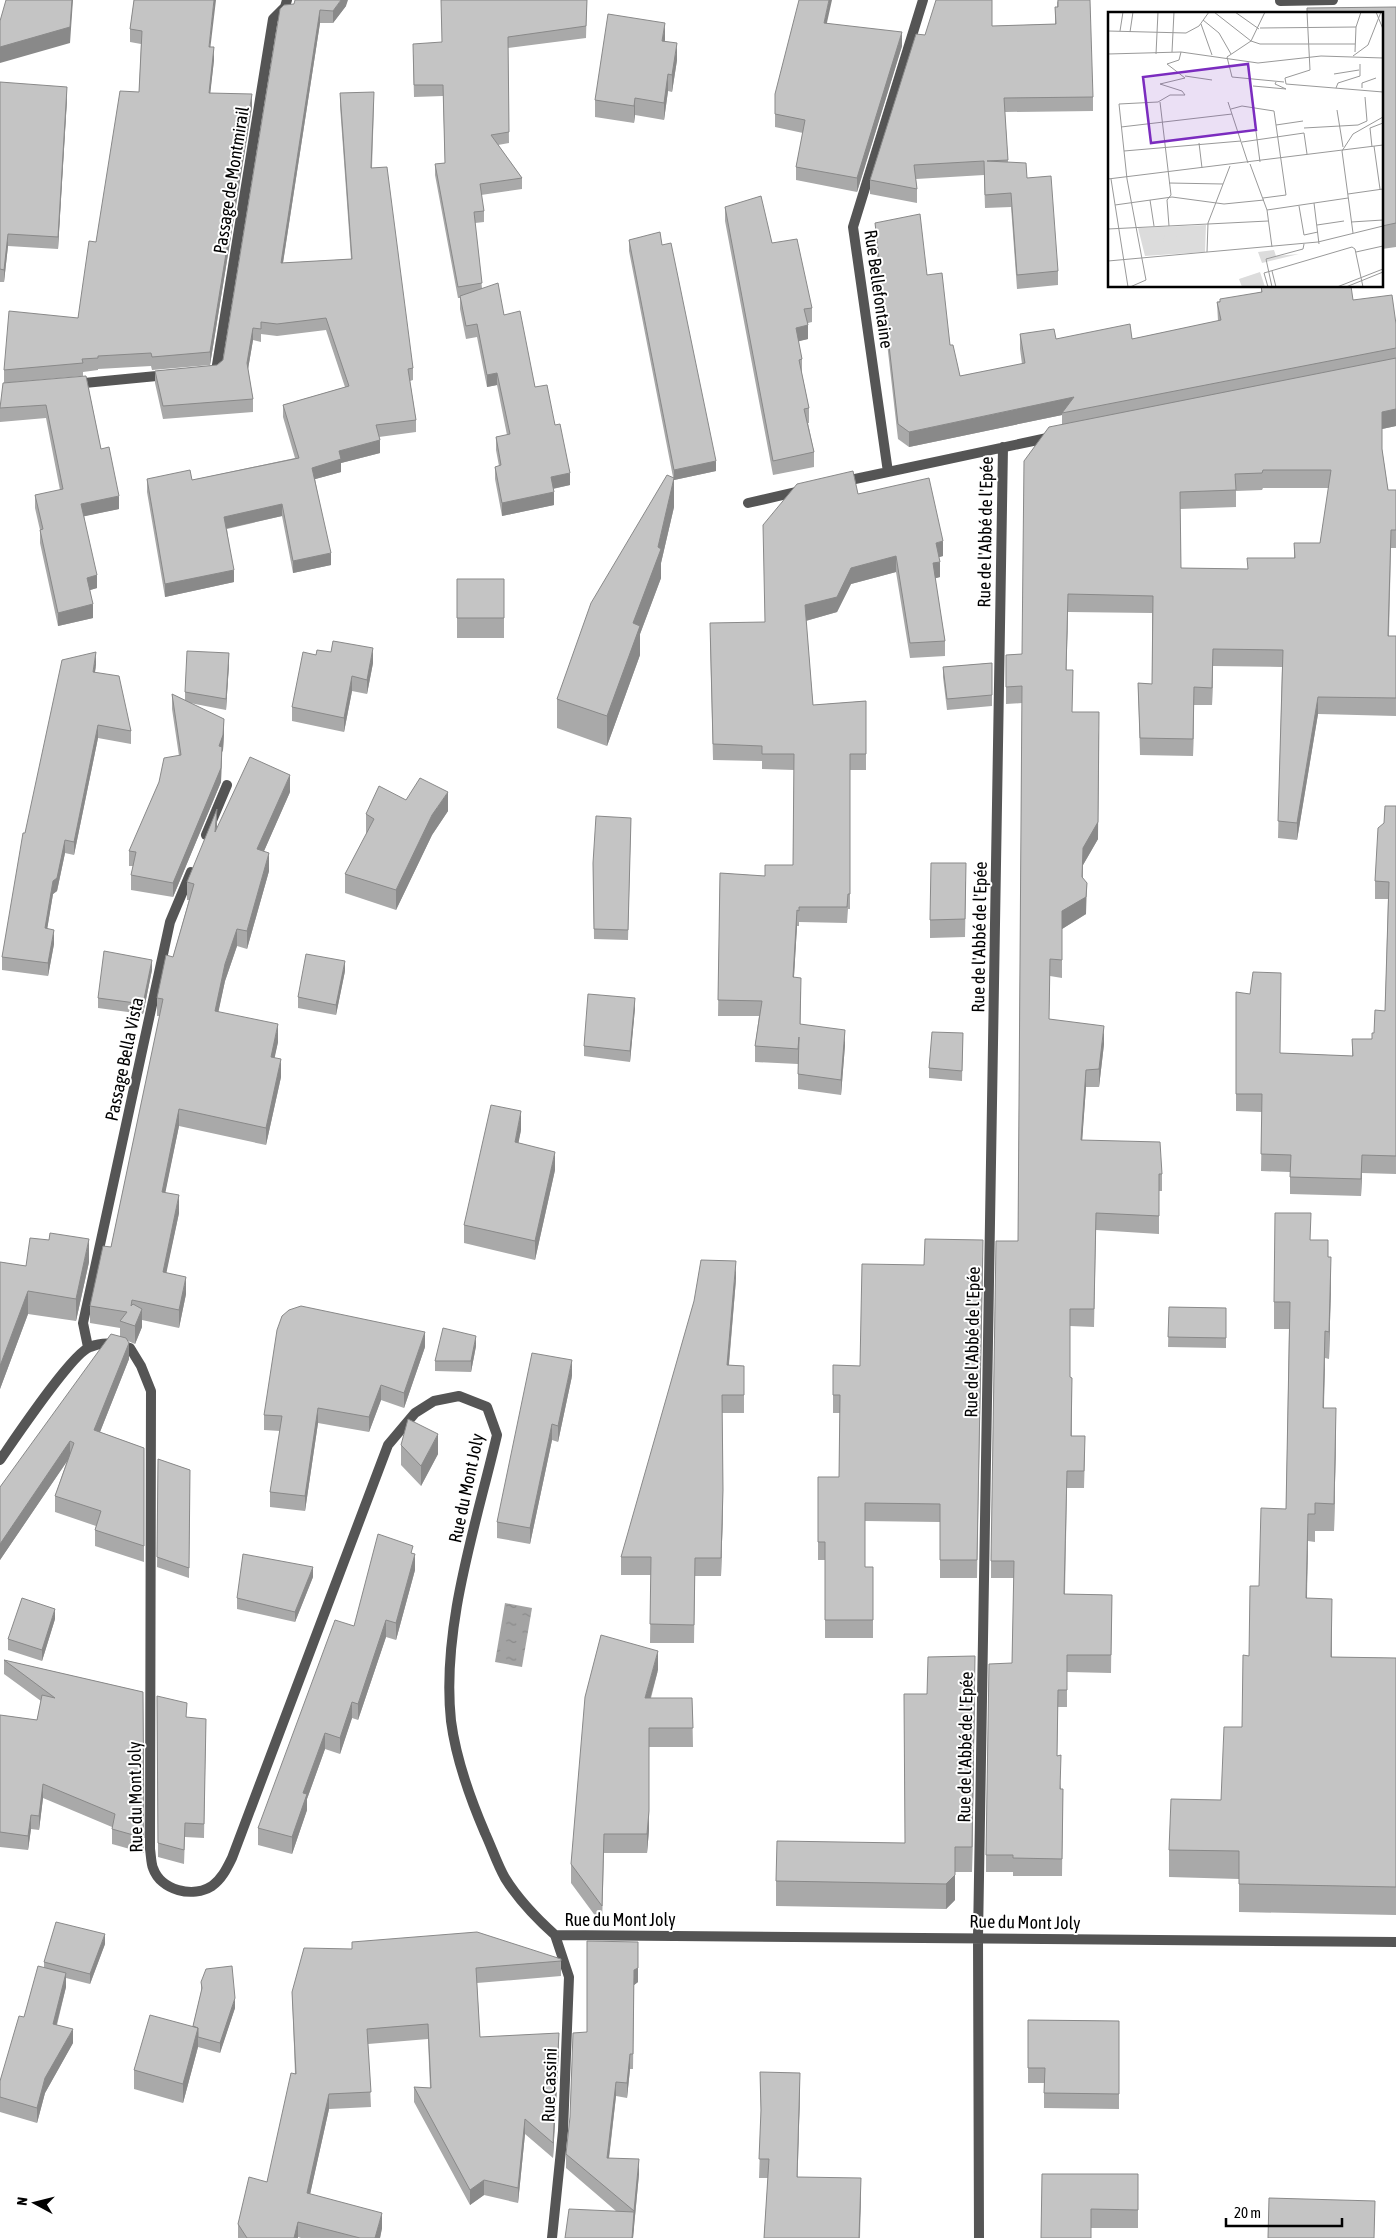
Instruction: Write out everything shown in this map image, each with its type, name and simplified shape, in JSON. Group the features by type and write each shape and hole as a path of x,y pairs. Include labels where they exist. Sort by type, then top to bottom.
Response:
{"street":[{"name":"Passage de Montmirail","path":"197,373 216,371 273,19 285,7 287,0"},
{"name":"Rue Bellefontaine","path":"888,472 853,227 923,0"},
{"path":"1280,1 1333,0"},
{"path":"59,385 177,374"},
{"path":"832,484 1066,435"},
{"name":"Rue de l'Abbé de l'Epée","path":"979,2238 978,1937 1003,447"},
{"path":"748,502 813,488"},
{"name":"Passage Bella Vista","path":"88,1347 83,1323 170,922 227,785"},
{"name":"Rue du Mont Joly","path":"88,1347 109,1342 130,1348 141,1366 151,1391 150,1849 153,1870 164,1884 178,1890 194,1892 211,1886 222,1876 232,1858 388,1445 415,1413 434,1401 459,1396 487,1407 497,1435 454,1615 450,1675 451,1721 459,1762 475,1810 505,1878 535,1917 555,1935 978,1937 1396,1942"},
{"path":"0,1460 64,1372 88,1347"},
{"name":"Rue Cassini","path":"552,2238 563,2131 568,1977 555,1935"}],"water":[{"path":"505,1603 532,1608 522,1667 495,1662"}],"building":[{"path":"6,0 72,0 70,27 0,47 0,21"},
{"path":"134,0 214,0 209,47 214,47 209,93 252,94 210,352 152,357 151,353 98,356 98,358 82,359 83,363 4,370 9,311 78,318 89,241 96,242 120,91 139,92 142,31 130,29"},
{"path":"295,0 341,0 333,11 320,10 281,263 352,259 340,93 374,92 371,168 387,167 413,368 408,369 416,420 376,425 380,440 339,451 341,459 312,468 331,553 293,561 282,504 224,517 234,570 165,584 147,479 190,470 192,480 299,458 283,405 349,386 326,318 277,324 261,322 261,329 253,328 247,363 253,399 163,406 155,371 217,365 223,360 280,9 284,5 294,4"},
{"path":"441,0 587,0 586,26 508,37 509,132 491,135 522,178 480,184 484,211 474,212 482,283 458,287 435,164 445,163 443,85 414,85 413,44 442,42"},
{"path":"799,0 829,0 824,23 902,32 857,178 796,167 805,120 775,114 775,94"},
{"path":"936,0 992,0 992,26 1056,24 1055,7 1058,7 1058,0 1090,0 1093,97 1004,98 1008,160 987,161 1026,163 1027,178 1051,176 1058,271 1017,275 1011,193 985,195 984,161 914,165 917,189 870,180 916,34 925,35"},
{"path":"1396,7 1396,223 1384,226 1384,12 1307,12 1307,8"},
{"path":"608,14 665,23 662,41 677,43 672,75 668,74 664,103 635,98 634,106 595,100"},
{"path":"0,82 67,87 58,237 8,234 4,270 0,269"},
{"path":"761,196 772,243 797,239 812,308 804,309 808,325 796,328 802,359 799,360 809,408 804,409 814,452 773,461 725,207"},
{"path":"920,214 927,275 942,273 950,345 953,345 960,376 1025,363 1020,334 1054,329 1056,339 1130,324 1132,339 1221,320 1217,302 1220,302 1220,299 1262,292 1261,288 1351,288 1353,300 1392,295 1396,324 1396,348 1062,413 1074,397 909,432 898,424 875,223"},
{"path":"660,232 662,245 671,243 716,461 674,470 629,240"},
{"path":"498,283 504,315 520,311 535,387 547,385 555,425 560,424 570,473 551,477 554,492 502,503 495,467 501,465 496,437 510,434 497,373 487,375 477,324 466,326 460,296"},
{"path":"1396,358 1396,409 1382,412 1382,449 1388,490 1396,490 1396,530 1391,530 1388,636 1396,636 1396,698 1318,697 1297,823 1278,821 1283,650 1213,649 1212,688 1194,687 1193,739 1140,738 1138,683 1152,684 1153,596 1068,594 1066,670 1073,670 1072,712 1099,712 1098,822 1083,848 1082,877 1087,883 1086,897 1062,911 1062,960 1050,959 1049,1019 1104,1026 1099,1069 1086,1070 1081,1140 1160,1142 1162,1174 1159,1174 1159,1216 1096,1213 1094,1309 1070,1309 1071,1436 1085,1436 1084,1471 1067,1471 1064,1594 1112,1595 1111,1655 1067,1655 1067,1690 1058,1690 1057,1756 1061,1755 1060,1789 1063,1789 1062,1859 1013,1858 1013,1855 986,1855 989,1664 1012,1663 1014,1561 991,1561 996,1241 1018,1241 1022,686 1006,687 1006,655 1022,654 1024,461 1049,427","holes":["1263,470 1331,470 1320,543 1294,543 1295,558 1247,558 1248,569 1181,568 1180,492 1236,490 1235,474 1262,473"]},
{"path":"86,376 101,449 109,447 119,496 81,504 97,575 87,578 93,604 58,613 40,530 43,529 35,495 63,489 46,405 0,408 3,383"},
{"path":"853,471 858,494 929,478 943,541 936,543 940,562 933,563 945,641 910,643 896,556 851,568 837,597 805,605 813,705 866,701 866,754 850,754 850,894 848,894 847,907 799,907 799,911 797,910 793,977 801,978 800,1024 845,1030 841,1080 798,1074 799,1037 798,1049 755,1046 762,1001 718,1000 720,873 765,876 765,865 793,865 794,754 762,754 762,746 713,744 710,623 765,622 763,525 797,484"},
{"path":"667,475 674,478 658,547 661,549 633,623 640,626 607,716 557,699 591,603"},
{"path":"457,579 504,579 504,618 457,618"},
{"path":"333,641 373,648 367,680 352,676 344,718 292,707 303,652 316,655 317,650 331,652"},
{"path":"187,651 229,653 226,699 185,692"},
{"path":"96,652 93,672 119,676 131,731 98,725 74,842 65,840 57,878 53,881 45,928 54,930 48,963 2,957 23,833 25,833 62,660"},
{"path":"992,663 992,695 947,699 943,667"},
{"path":"172,694 224,719 223,735 219,746 222,747 221,768 173,883 131,875 136,852 129,851 159,782 164,758 181,755"},
{"path":"250,757 290,775 257,849 269,853 247,931 237,929 225,964 215,1011 278,1024 271,1057 281,1059 266,1128 179,1109 162,1192 179,1195 163,1272 186,1277 179,1310 132,1300 131,1306 133,1304 142,1309 135,1326 120,1321 127,1312 90,1306 103,1246 111,1247 163,999 157,998 166,955 173,957 194,884 187,882 217,809 215,832"},
{"path":"420,778 448,792 432,815 396,890 345,874 374,819 366,814 379,786 406,800"},
{"path":"1385,806 1396,806 1396,1156 1362,1155 1361,1179 1290,1177 1291,1155 1261,1154 1262,1094 1236,1094 1236,992 1250,994 1253,972 1281,973 1280,1053 1353,1056 1352,1039 1372,1039 1375,1010 1385,1011 1389,882 1375,881 1378,828 1384,823"},
{"path":"596,816 631,818 628,930 594,929 593,863"},
{"path":"931,863 966,863 965,919 930,920"},
{"path":"104,951 152,960 143,1004 98,998"},
{"path":"306,954 345,961 336,1005 298,997"},
{"path":"588,994 635,998 630,1051 584,1046"},
{"path":"932,1032 963,1033 962,1071 929,1068"},
{"path":"491,1105 521,1111 515,1142 555,1152 535,1241 464,1225"},
{"path":"1275,1213 1311,1213 1310,1240 1328,1240 1328,1257 1331,1257 1329,1332 1325,1331 1323,1408 1336,1408 1334,1504 1315,1503 1315,1514 1308,1514 1306,1598 1332,1599 1331,1657 1396,1658 1396,1887 1239,1884 1239,1851 1169,1850 1171,1799 1221,1800 1224,1727 1242,1727 1243,1655 1249,1656 1250,1586 1259,1586 1261,1508 1286,1509 1290,1302 1274,1302"},
{"path":"50,1233 89,1239 76,1299 28,1291 0,1366 0,1262 26,1266 30,1238 49,1240"},
{"path":"925,1239 983,1240 977,1560 940,1560 940,1504 865,1503 865,1567 873,1567 873,1620 825,1620 825,1542 818,1542 818,1477 839,1477 840,1395 833,1395 833,1365 860,1366 862,1264 924,1265"},
{"path":"701,1260 736,1261 727,1365 744,1366 744,1395 722,1395 723,1490 721,1558 695,1558 694,1625 650,1624 651,1557 621,1557 694,1301"},
{"path":"301,1306 425,1332 404,1393 381,1385 369,1417 318,1408 305,1496 270,1492 282,1416 264,1415 277,1330 282,1316 289,1310"},
{"path":"1169,1307 1226,1308 1226,1338 1168,1337"},
{"path":"443,1328 476,1336 471,1361 435,1361"},
{"path":"111,1334 126,1338 129,1343 94,1430 144,1448 144,1546 95,1530 101,1511 55,1496 74,1443 70,1441 0,1544 0,1487"},
{"path":"532,1353 572,1360 558,1426 552,1424 530,1528 497,1522"},
{"path":"408,1419 438,1434 421,1466 401,1445"},
{"path":"158,1459 190,1470 189,1568 157,1557"},
{"path":"378,1534 413,1546 411,1553 415,1554 396,1623 386,1620 358,1704 352,1702 340,1738 325,1733 303,1793 307,1794 292,1837 258,1828 335,1620 354,1626"},
{"path":"243,1554 313,1567 295,1612 237,1598"},
{"path":"22,1598 55,1609 42,1650 8,1639"},
{"path":"601,1635 658,1651 645,1698 692,1698 693,1728 649,1728 649,1811 647,1834 604,1834 602,1906 571,1864 585,1697"},
{"path":"975,1656 972,1847 955,1847 955,1875 946,1884 776,1881 777,1841 905,1843 904,1694 927,1694 928,1657"},
{"path":"4,1660 143,1692 144,1838 112,1829 115,1814 43,1784 39,1816 31,1815 28,1836 0,1832 0,1715 37,1720 42,1695 55,1698"},
{"path":"157,1696 187,1703 186,1717 206,1719 204,1824 185,1823 184,1850 158,1843"},
{"path":"56,1922 105,1934 90,1974 44,1962"},
{"path":"477,1932 561,1959 561,1961 476,1968 480,2037 559,2033 553,2143 525,2119 518,2188 484,2180 470,2190 414,2087 431,2088 428,2024 367,2029 371,2092 329,2094 307,2193 382,2213 375,2238 360,2238 298,2222 294,2238 247,2238 238,2224 249,2177 267,2182 291,2073 296,2074 292,1992 304,1948 352,1949 352,1942"},
{"path":"587,1941 638,1942 638,1968 634,1970 633,2054 630,2054 627,2083 616,2082 607,2158 639,2159 634,2211 566,2154 570,2117 573,2033 587,2032"},
{"path":"38,1966 66,1973 53,2024 73,2029 45,2078 37,2108 0,2097 0,2081 19,2016 24,2017"},
{"path":"232,1966 235,1998 220,2043 198,2037 198,2028 193,2026 202,1988 201,1982 206,1969"},
{"path":"150,2015 198,2028 183,2084 134,2070"},
{"path":"1028,2020 1119,2021 1119,2094 1044,2093 1045,2068 1028,2068"},
{"path":"760,2072 800,2073 797,2177 861,2178 859,2238 764,2238 769,2159 759,2159"},
{"path":"1042,2174 1138,2174 1138,2210 1091,2209 1091,2238 1041,2238"},
{"path":"1269,2198 1375,2201 1374,2238 1268,2238"},
{"path":"569,2209 634,2212 632,2238 565,2238"}]}
